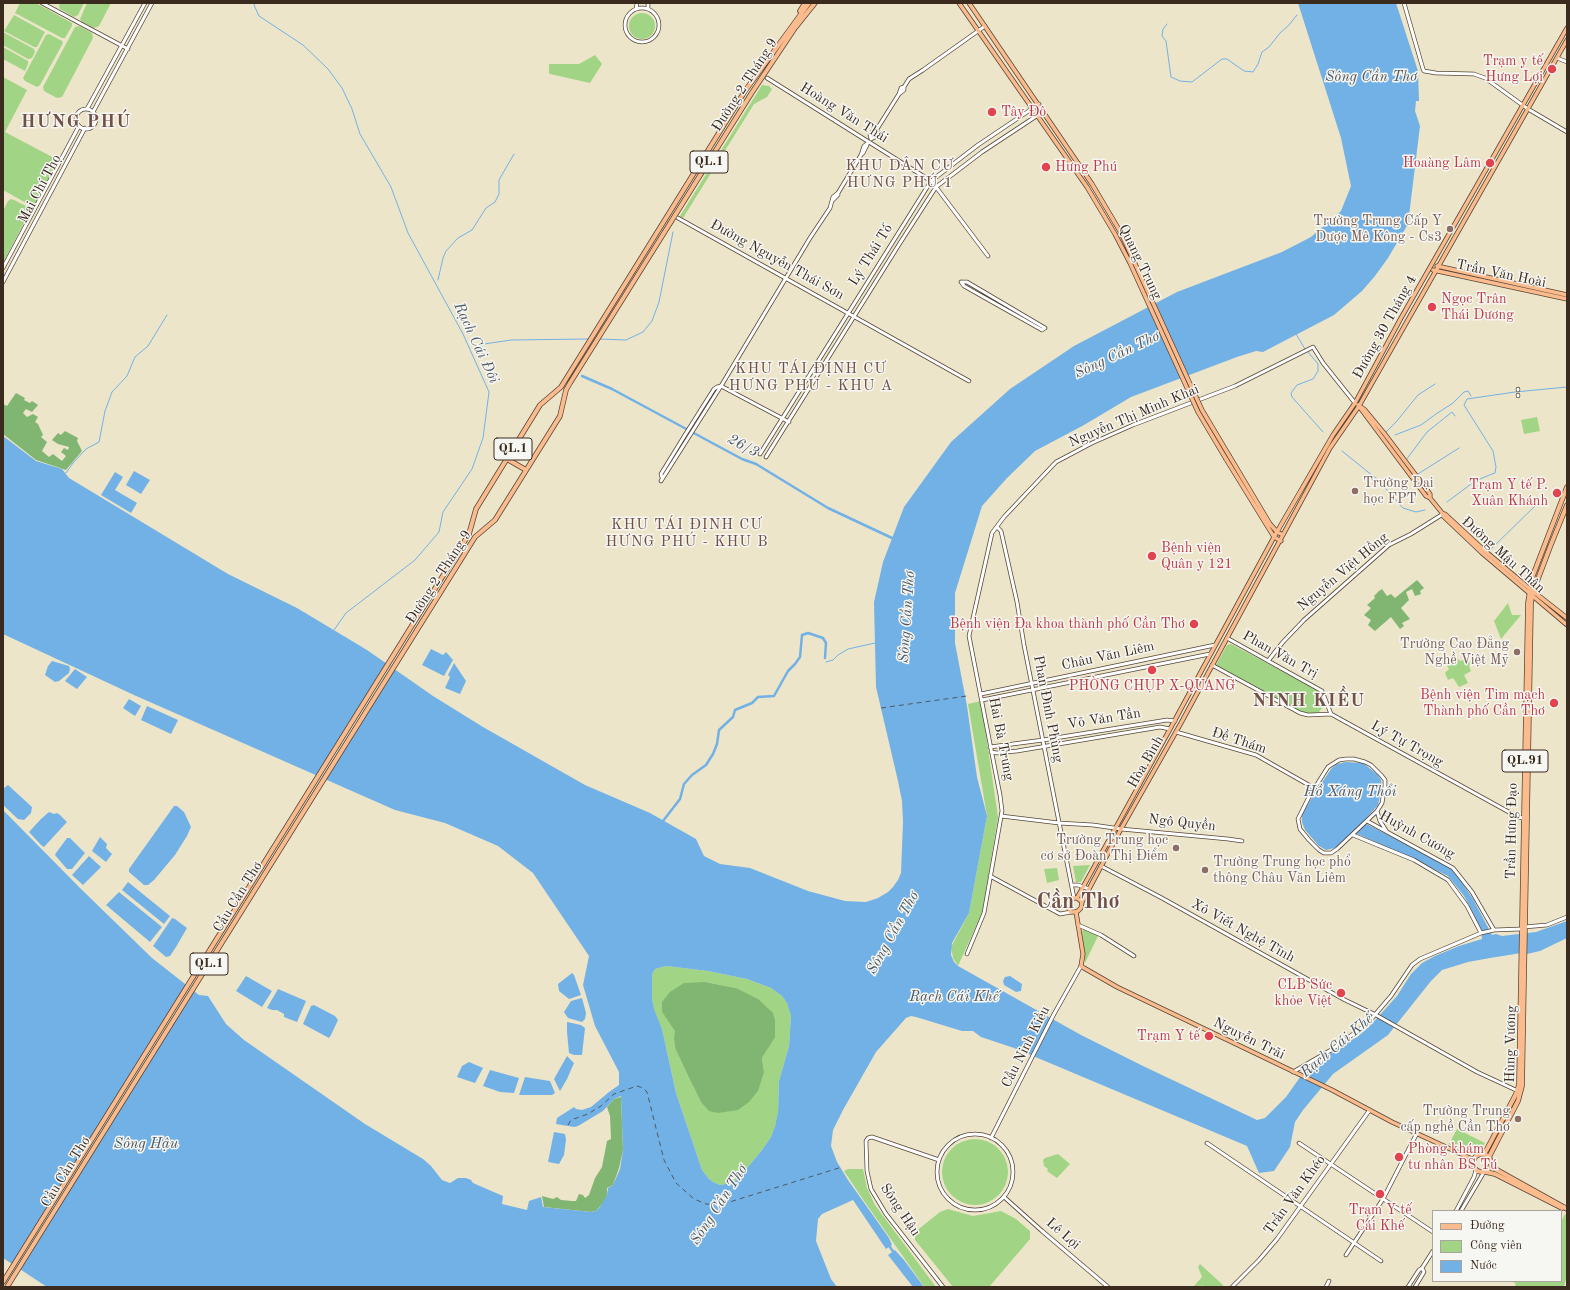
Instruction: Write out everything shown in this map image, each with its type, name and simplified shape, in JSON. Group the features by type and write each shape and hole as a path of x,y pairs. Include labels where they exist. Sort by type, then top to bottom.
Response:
{"highway":[{"path":"791,26 805,3"},
{"name":"Đường 2 Tháng 9","path":"405,637 470,534 476,509 540,405 561,387 745,91 809,3"},
{"name":"Đường 2 Tháng 9","path":"411,640 475,537 495,520 560,416 566,390 570,383 751,94 795,28 815,3"},
{"path":"507,459 526,470"},
{"name":"QL.91","path":"1531,593 1532,578 1567,487"},
{"name":"QL.91","path":"1531,593 1567,505"},
{"name":"Trần Hưng Đạo","path":"1523,929 1531,593"},
{"name":"Cầu Cần Thơ","path":"3,1282 405,637"},
{"name":"Cầu Cần Thơ","path":"7,1287 411,640"},
{"name":"Hùng Vương","path":"1489,1157 1519,1092 1522,1025 1523,929"},
{"name":"Hùng Vương","path":"1483,1154 1519,1092"},
{"path":"1485,1172 1491,1166 1491,1161 1489,1157 1483,1154 1474,1160 1473,1165 1476,1170 1485,1172 1494,1174 1562,1208 1566,1208"},
{"path":"1491,1166 1566,1208"}],"main road":[{"name":"Quang Trung","path":"959,3 1087,187 1115,234 1130,263 1198,412 1274,537 1281,541"},
{"name":"Quang Trung","path":"969,3 1044,111 1092,184 1121,233 1204,414 1270,524 1277,532 1283,535"},
{"name":"Đường 30 Tháng 4","path":"1221,634 1274,537 1333,435 1355,403 1567,28"},
{"name":"Đường 30 Tháng 4","path":"1229,632 1281,541 1330,448 1360,406 1567,40"},
{"name":"Trần Văn Hoài","path":"1434,264 1567,295"},
{"name":"Trần Văn Hoài","path":"1431,268 1436,271 1567,299"},
{"name":"Đường Mậu Thân","path":"1355,403 1365,410 1430,494 1430,498 1444,514 1484,552 1567,625"},
{"name":"Đường Mậu Thân","path":"1531,593 1567,618"},
{"path":"1239,601 1246,604"},
{"name":"Hòa Bình","path":"1082,902 1121,829 1181,723 1229,632"},
{"path":"1221,634 1226,638"},
{"name":"Hòa Bình","path":"1075,898 1175,721 1221,634"},
{"path":"1215,645 1221,647"},
{"path":"1210,654 1217,655"},
{"path":"1205,663 1212,665"},
{"path":"1175,721 1181,723"},
{"path":"1170,729 1176,732"},
{"path":"1074,912 1082,908 1082,902 1075,898 1070,900 1068,904 1074,912 1078,925 1083,954 1081,966"},
{"name":"Nguyễn Trãi","path":"1081,966 1116,986 1294,1073 1328,1088 1369,1111 1474,1160"}],"street":[{"path":"42,3 128,49"},
{"path":"87,109 145,3"},
{"path":"93,112 152,3"},
{"path":"636,9 637,3"},
{"path":"648,3 648,9"},
{"path":"1404,3 1422,70 1436,73 1474,74 1485,78 1523,106 1567,132"},
{"path":"636,9 648,9 658,20 658,31 651,39 641,42 631,38 625,30 626,19 636,9"},
{"path":"721,386 714,389 690,425 661,474 662,479 690,438 825,213 838,195 869,142 870,135 877,129 899,94 904,90 909,78 914,77 985,26"},
{"path":"1557,58 1567,62"},
{"name":"Hoàng Văn Thái","path":"767,78 931,181 988,256"},
{"name":"Lý Thái Tổ","path":"760,454 931,181 978,145 1039,104"},
{"path":"87,109 93,112 96,117 95,124 90,128 79,126 77,119 78,114 82,110 87,109"},
{"name":"Lý Thái Tổ","path":"766,457 936,187 982,152 1044,111"},
{"name":"Mai Chí Thọ","path":"3,268 79,126"},
{"name":"Mai Chí Thọ","path":"3,282 85,128"},
{"path":"58,165 64,168"},
{"name":"Đường Nguyễn Thái Sơn","path":"678,218 969,381"},
{"path":"962,282 967,282 1045,328 1042,330 964,286 962,282"},
{"name":"Nguyễn Thị Minh Khai","path":"997,527 1004,517 1056,462 1092,443 1133,425 1200,398 1235,386 1311,348 1355,403"},
{"path":"815,366 821,370"},
{"path":"721,386 788,422"},
{"name":"Nguyễn Việt Hồng","path":"1268,661 1282,642 1304,620 1389,545 1411,534 1444,514"},
{"name":"Phan Đình Phùng","path":"997,527 1001,531 1003,538 1017,604 1031,684 1075,898"},
{"name":"Hai Bà Trưng","path":"967,954 984,913 1002,811 969,636 992,533 997,527"},
{"name":"Phan Văn Trị","path":"1226,638 1322,691 1331,714"},
{"name":"Châu Văn Liêm","path":"981,694 1215,645"},
{"path":"982,700 1210,654"},
{"path":"1152,658 1153,665"},
{"path":"1212,665 1300,713 1308,715 1331,714"},
{"name":"Lý Tự Trọng","path":"1331,714 1516,816 1525,819"},
{"name":"Võ Văn Tần","path":"990,747 1167,720 1175,721"},
{"path":"991,752 997,753 1017,751 1160,727 1170,729"},
{"name":"Đề Thám","path":"1176,732 1196,739 1256,755 1314,788"},
{"name":"Huỳnh Cương","path":"1354,759 1365,762 1376,770 1385,780 1382,803 1377,811 1354,834 1331,853 1319,850 1309,840 1300,829 1298,820 1314,788 1328,767 1338,760 1354,759"},
{"path":"1136,789 1142,792"},
{"path":"1377,811 1380,820 1388,833"},
{"path":"1000,816 1059,824 1116,827"},
{"name":"Huỳnh Cương","path":"1366,822 1453,868 1472,892 1494,930"},
{"name":"Ngô Quyền","path":"1116,827 1121,829 1242,841"},
{"name":"Huỳnh Cương","path":"1354,834 1414,860 1448,880 1467,906 1481,933"},
{"name":"Xô Viết Nghệ Tĩnh","path":"1101,866 1160,897 1345,1000 1376,1015 1403,1032 1477,1072 1519,1092"},
{"path":"990,876 1060,914 1074,912"},
{"path":"1072,885 1083,886 1089,889"},
{"path":"1294,1073 1322,1056 1367,1024 1394,993 1412,965 1439,950 1481,933 1494,930 1523,929 1548,925 1567,917"},
{"path":"1078,925 1101,936 1134,956"},
{"name":"Cầu Ninh Kiều","path":"991,1138 1081,966"},
{"name":"Trần Văn Khéo","path":"1232,1287 1272,1246 1369,1111"},
{"path":"1346,1255 1383,1199 1417,1134"},
{"path":"978,1135 991,1138 1006,1150 1012,1164 1012,1181 1004,1197 996,1204 984,1209 970,1210 956,1205 946,1196 939,1184 937,1170 939,1160 949,1145 963,1137 978,1135"},
{"name":"Sông Hậu","path":"939,1160 872,1137 868,1138 866,1141 867,1171 871,1189 886,1214 943,1287"},
{"path":"1206,1142 1381,1261"},
{"path":"1299,1143 1432,1231"},
{"path":"1457,1210 1474,1177 1476,1170"},
{"path":"1462,1210 1485,1172"},
{"name":"Lê Lợi","path":"1004,1197 1108,1287"},
{"path":"1408,1287 1432,1253"},
{"path":"1415,1287 1424,1272 1422,1268"},
{"path":"1326,1287 1329,1281"}],"green space":[{"path":"20,3 36,3 72,23 72,26 65,38 62,38 15,13"},
{"path":"60,3 84,3 78,15 74,17 60,9"},
{"path":"87,3 111,3 99,26 97,27 93,28 82,22 80,19"},
{"path":"642,13 651,17 655,26 651,35 642,39 633,35 629,26 633,17"},
{"path":"14,15 45,32 37,47 34,47 4,31"},
{"path":"79,26 92,33 93,38 62,97 57,98 44,91 43,87 75,27"},
{"path":"3,32 34,49 35,52 32,58 28,59 3,45"},
{"path":"49,34 63,43 40,85 37,87 25,81 23,78 46,35"},
{"path":"3,47 28,61 25,71 3,59"},
{"path":"595,55 602,64 590,83 549,73 549,64 579,64"},
{"path":"3,77 27,90 5,132 58,160 36,203 33,204 28,204 3,190"},
{"path":"762,85 769,86 772,89 767,97 754,104 683,218 680,217 680,216"},
{"path":"11,199 28,207 30,211 3,263 3,211 8,201"},
{"path":"16,393 25,398 24,400 30,403 32,401 38,405 32,412 26,409 23,413 27,417 33,414 38,417 35,422 38,424 43,435 41,437 47,442 42,451 49,457 53,454 62,461 66,456 61,452 64,448 68,450 69,447 58,444 52,440 58,433 61,435 65,431 78,438 77,441 82,451 66,470 36,460 3,434 3,404 7,406"},
{"path":"1537,417 1540,431 1524,434 1521,420"},
{"path":"1417,580 1424,588 1420,591 1421,594 1415,596 1412,589 1406,592 1409,600 1401,608 1410,619 1402,623 1404,626 1400,629 1391,617 1375,631 1368,625 1371,620 1364,615 1371,608 1367,605 1375,598 1374,596 1379,591 1382,589 1387,596 1391,594 1395,598"},
{"path":"1508,603 1512,615 1521,615 1501,639 1494,621"},
{"path":"1231,644 1321,692 1324,703 1322,708 1319,712 1313,714 1304,713 1216,665 1227,645"},
{"path":"1455,656 1460,661 1467,659 1471,664 1469,666 1471,671 1464,675 1468,683 1459,687 1453,678 1448,680 1445,673 1449,669 1446,664 1453,660"},
{"path":"981,701 998,817 982,913 958,966 953,958 951,947 969,913 987,816 968,704"},
{"path":"1090,865 1081,882 1076,882 1073,866"},
{"path":"1057,868 1059,880 1047,883 1044,869"},
{"path":"1084,928 1098,936 1085,963 1082,932"},
{"path":"666,966 708,971 747,979 771,988 782,996 787,1003 791,1016 789,1046 779,1081 778,1112 775,1126 771,1137 762,1150 738,1179 731,1183 720,1185 713,1182 702,1170 676,1093 662,1029 654,1010 652,998 652,975 655,969","holes":["705,982 736,988 743,993 768,1048 762,1058 764,1072 701,1102 675,1048 674,1039 676,1031 662,1012"]},
{"path":"705,982 736,988 758,999 773,1013 775,1020 775,1037 762,1058 764,1072 758,1091 749,1102 738,1110 718,1113 709,1111 701,1102 675,1048 675,1031 662,1012 662,1002 670,992 684,983"},
{"path":"621,1097 623,1150 613,1185 607,1188 607,1195 604,1202 596,1211 591,1212 544,1207 542,1196 553,1199 557,1197 561,1200 576,1201 579,1194 583,1195 585,1198 589,1195 595,1178 602,1167 607,1141 611,1139 610,1116 607,1107 614,1099"},
{"path":"1457,1129 1485,1143 1481,1150 1472,1154 1449,1144"},
{"path":"975,1139 988,1142 998,1149 1005,1159 1008,1172 1005,1185 998,1195 988,1202 975,1205 962,1202 952,1195 945,1185 942,1172 945,1159 952,1149 962,1142"},
{"path":"1058,1154 1070,1164 1057,1178 1047,1171 1048,1169 1044,1166 1043,1160"},
{"path":"848,1169 863,1169 867,1188 875,1205 936,1287 925,1287 923,1285 844,1171"},
{"path":"948,1209 973,1216 1001,1211 1016,1219 1030,1231 1030,1239 989,1287 953,1287 915,1240 915,1232 940,1212"},
{"path":"1565,1214 1567,1215 1567,1275 1564,1287 1514,1287 1516,1284 1513,1282 1562,1282 1562,1220"},
{"path":"1200,1264 1223,1285 1222,1287 1204,1287 1202,1285 1200,1287 1193,1287 1202,1277 1198,1267"}],"water":[{"name":"Sông Hậu","path":"1298,3 1396,3 1418,71 1419,101 1416,101 1415,111 1420,126 1408,224 1388,258 1375,276 1362,291 1334,315 1263,352 1256,351 1237,357 1131,397 1084,425 1035,451 1007,478 982,506 955,593 955,643 967,706 977,777 987,816 969,913 952,943 951,955 954,962 958,966 1081,1035 1257,1120 1265,1118 1286,1097 1303,1073 1338,1048 1357,1037 1369,1027 1397,996 1411,974 1422,963 1459,946 1482,939 1481,930 1470,907 1464,896 1448,876 1353,832 1335,848 1326,850 1319,846 1305,830 1302,822 1302,814 1311,799 1331,769 1337,764 1346,762 1363,763 1378,775 1381,780 1382,787 1378,805 1363,822 1448,866 1455,872 1473,899 1492,935 1496,934 1502,936 1536,932 1567,921 1567,938 1540,951 1468,962 1442,970 1431,981 1388,1035 1333,1074 1295,1122 1290,1147 1274,1171 1259,1173 1247,1146 1014,1048 981,1037 973,1031 962,1031 911,1016 906,1018 876,1052 833,1130 831,1146 837,1162 889,1238 892,1245 886,1249 853,1200 822,1214 818,1219 816,1241 831,1279 837,1287 47,1287 3,1258 3,810 152,958 199,995 208,996 226,1024 244,1040 365,1124 423,1159 431,1166 442,1180 450,1183 458,1178 466,1178 471,1180 473,1183 503,1196 502,1204 527,1210 529,1201 541,1197 543,1207 591,1212 596,1211 600,1207 607,1195 608,1188 613,1185 620,1169 623,1150 621,1096 614,1099 603,1111 578,1126 574,1127 556,1124 557,1118 574,1107 582,1110 591,1107 619,1085 619,1072 595,1026 583,985 589,956 533,873 498,846 445,823 395,810 134,695 3,634 3,436 36,461 62,469 69,478 228,574 297,608 367,650 433,696 483,727 585,785 650,813 696,839 704,856 720,864 750,868 808,891 845,901 866,902 878,898 888,892 898,880 901,873 903,822 902,801 876,687 874,602 883,562 904,507 951,442 1010,389 1074,346 1177,292 1282,252 1311,237 1341,211 1351,186 1341,138","holes":["666,966 708,971 747,979 771,988 782,996 787,1003 791,1016 789,1046 779,1081 778,1112 771,1137 738,1179 731,1183 720,1185 709,1179 702,1170 676,1093 662,1029 654,1009 652,998 652,975 655,969"]},
{"path":"134,471 150,480 141,494 126,485"},
{"path":"115,472 123,477 115,490 137,503 131,513 101,495"},
{"path":"431,649 443,655 446,652 453,660 444,676 422,665"},
{"path":"52,661 69,666 70,669 69,673 59,681 55,682 45,675 48,666"},
{"path":"454,663 466,681 460,694 445,688 450,677 448,675"},
{"path":"75,669 87,677 77,689 65,681"},
{"path":"129,699 141,706 135,716 123,708"},
{"path":"147,706 178,720 171,734 141,720"},
{"path":"8,785 32,807 31,813 24,820 18,819 3,805 3,789"},
{"path":"174,806 177,806 184,812 191,827 175,855 154,880 148,885 144,885 129,872 129,869"},
{"path":"49,812 54,814 57,813 67,822 44,847 29,832"},
{"path":"100,837 107,844 106,848 112,854 106,862 92,851"},
{"path":"67,838 70,838 85,853 72,869 67,869 55,855"},
{"path":"89,856 101,867 83,885 72,875"},
{"path":"128,882 170,916 164,924 122,890"},
{"path":"119,892 162,927 150,942 106,905"},
{"path":"172,918 187,928 170,956 166,957 153,946"},
{"path":"572,973 581,995 569,999 559,991 558,984"},
{"path":"246,976 272,991 262,1007 236,991"},
{"path":"1010,976 1022,984 1021,991 1016,992 1004,985 1003,981 1005,977"},
{"path":"278,989 306,1001 297,1022 284,1017 284,1014 277,1010 267,1008"},
{"path":"582,998 586,1013 585,1019 582,1022 568,1018 564,1012 571,1001"},
{"path":"314,1005 335,1016 338,1020 329,1038 303,1024 311,1006"},
{"path":"567,1022 581,1025 585,1028 582,1055 574,1055 569,1053"},
{"path":"567,1056 574,1063 560,1091 554,1079"},
{"path":"469,1062 483,1068 475,1083 457,1077 462,1066"},
{"path":"490,1070 519,1078 514,1093 500,1092 483,1086"},
{"path":"525,1077 550,1081 555,1093 552,1095 519,1095"},
{"path":"554,1132 565,1134 566,1140 564,1155 559,1164 548,1162"},
{"path":"895,1250 924,1287 913,1287 888,1255"}],"pier":[{"path":"388,662 395,667 324,781 316,777"},
{"path":"187,983 194,989 19,1271 11,1266"}],"waterway":[{"name":"Rạch Cái Đôi","path":"255,3 254,5 259,16 303,45 328,69 342,88 352,109 360,134 391,187 408,233 463,334 489,392 483,438 472,469 443,512 439,532 415,560 346,613 334,630"},
{"path":"1167,24 1163,29 1162,36 1166,41 1171,77 1180,81 1192,82 1222,59 1227,59 1244,71 1253,72 1258,64 1262,52 1269,47 1297,15"},
{"path":"438,280 446,251 458,238 472,230 486,208 495,202 499,194 499,180 514,154"},
{"path":"600,339 626,340 643,332 652,321 659,302 673,232"},
{"path":"66,473 86,449 99,442 105,411 112,392 127,376 135,357 148,346 167,315"},
{"path":"1296,334 1305,349"},
{"path":"475,350 484,344 511,340 588,339"},
{"path":"1307,351 1318,364 1318,371 1313,379 1297,385 1291,393 1292,397 1323,432"},
{"name":"26/3","path":"582,376 612,389 742,459 756,464 828,508 892,538"},
{"path":"1386,432 1418,395 1435,384"},
{"path":"1447,502 1475,481 1495,473 1496,467 1493,451 1464,405 1467,399 1515,392 1567,387"},
{"path":"1395,435 1421,425 1453,403 1464,392 1468,391 1471,396"},
{"path":"1406,460 1427,432 1452,412 1455,416"},
{"path":"1418,474 1459,448"},
{"path":"1342,451 1378,480 1403,508 1416,512 1425,510"},
{"path":"1489,551 1538,503"},
{"path":"663,821 680,799 684,784 692,775 706,765 717,744 719,730 733,717 735,710 752,703 758,697 774,696 788,671 800,657 802,635 808,633 823,638 826,643 825,658"},
{"path":"826,662 833,660 848,649 875,643"},
{"path":"888,1244 894,1253"}],"ferry route":[{"path":"881,708 967,696"},
{"path":"568,1125 571,1120 588,1114 601,1106 614,1094 637,1086 643,1088 647,1092 664,1160 676,1183 694,1199 706,1204 720,1205 842,1167"}],"place":[{"name":"Trạm y tế Hưng Lợi","path":"1552,69"},
{"name":"Tây Đô","path":"992,112"},
{"name":"Hoaàng Lâm","path":"1490,163"},
{"name":"Hưng Phú","path":"1046,167"},
{"name":"Trường Trung Cấp Y Dược Mê Kông - Cs3","path":"1450,229"},
{"name":"Ngọc Trân Thái Dương","path":"1432,307"},
{"name":"Trường Đại học FPT","path":"1355,491"},
{"name":"Trạm Y tế P. Xuân Khánh","path":"1557,493"},
{"name":"Bệnh viện Quân y 121","path":"1152,556"},
{"name":"Bệnh viện Đa khoa thành phố Cần Thơ","path":"1194,624"},
{"name":"Trường Cao Đẳng Nghề Việt Mỹ","path":"1517,652"},
{"name":"PHÒNG CHỤP X-QUANG","path":"1152,670"},
{"name":"Bệnh viện Tim mạch Thành phố Cần Thơ","path":"1554,703"},
{"name":"Trường Trung học cơ sở Đoàn Thị Điểm","path":"1176,848"},
{"name":"Trường Trung học phổ thông Châu Văn Liêm","path":"1205,870"},
{"name":"CLB Sức khỏe Việt","path":"1341,993"},
{"name":"Trạm Y tế","path":"1209,1036"},
{"name":"Trường Trung cấp nghề Cần Thơ","path":"1518,1119"},
{"name":"Phòng khám tư nhân BS Tú","path":"1399,1157"},
{"name":"Trạm Y tế Cái Khế","path":"1380,1194"}],"district":[{"name":"HƯNG PHÚ","path":"76,122"},
{"name":"KHU DÂN CƯ HƯNG PHÚ 1","path":"900,174"},
{"name":"KHU TÁI ĐỊNH CƯ HƯNG PHÚ - KHU A","path":"811,378"},
{"name":"KHU TÁI ĐỊNH CƯ HƯNG PHÚ - KHU B","path":"687,534"},
{"name":"NINH KIỀU","path":"1309,701"},
{"name":"Cần Thơ","path":"1078,902"}],"water label":[{"name":"Sông Cần Thơ","path":"1371,77"},
{"name":"Sông Cần Thơ","path":"1117,355"},
{"name":"Sông Cần Thơ","path":"907,617"},
{"name":"Hồ Xáng Thổi","path":"1350,792"},
{"name":"Sông Cần Thơ","path":"893,933"},
{"name":"Rạch Cái Khế","path":"954,997"},
{"name":"Rạch Cái Khế","path":"1337,1046"},
{"name":"Sông Cần Thơ","path":"719,1205"}]}
